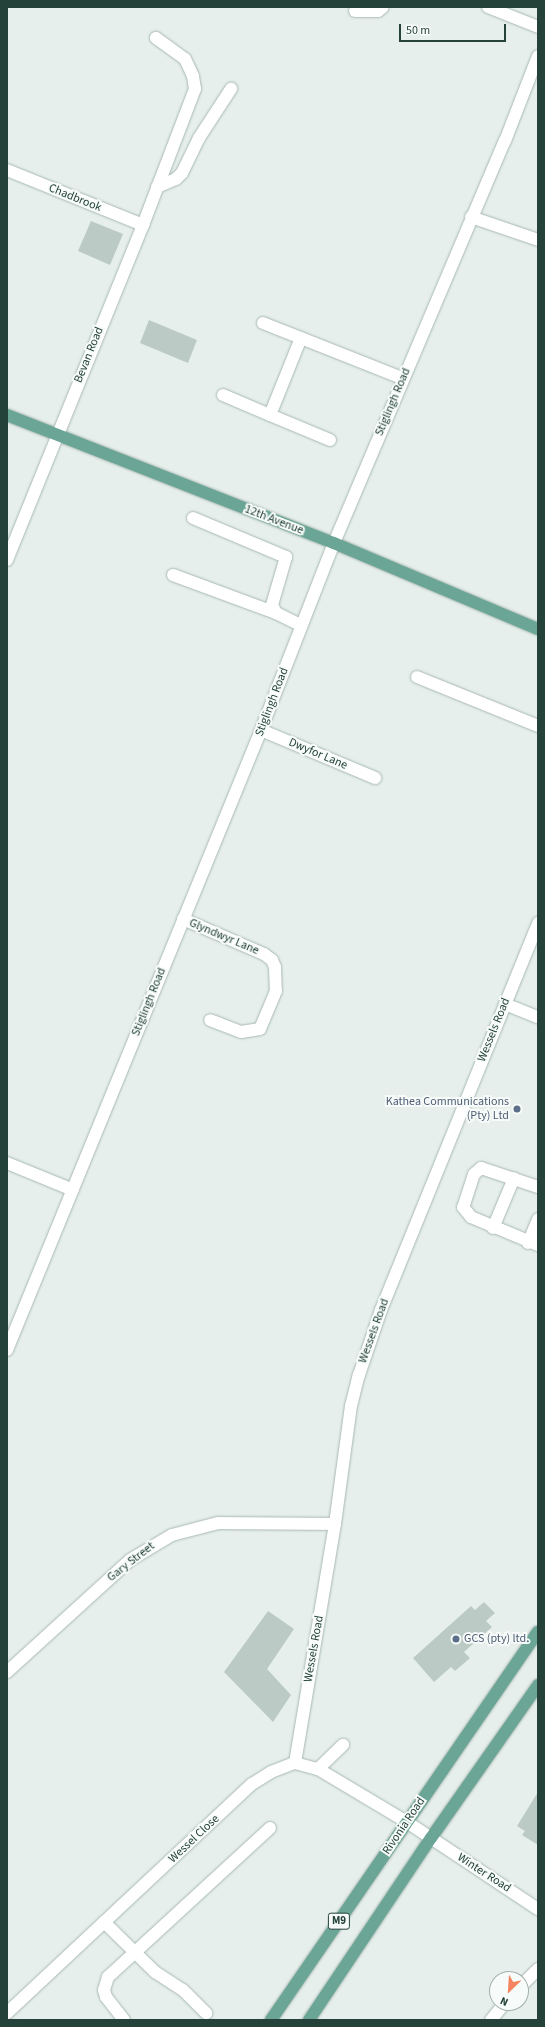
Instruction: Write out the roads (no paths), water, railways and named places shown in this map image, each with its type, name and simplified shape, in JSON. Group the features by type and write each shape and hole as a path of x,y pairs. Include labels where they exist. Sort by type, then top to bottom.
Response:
{"main road":[{"name":"12th Avenue","path":"7,415 334,543 538,629"},
{"name":"Rivonia Road","path":"270,2020 538,1632"},
{"name":"M9","path":"309,2020 431,1838 538,1685"}],"street":[{"path":"354,11 378,11 383,7"},
{"path":"488,7 538,27"},
{"name":"Bevan Road","path":"7,560 56,435 143,225 195,89 193,76 185,59 156,38"},
{"name":"Stiglingh Road","path":"7,1350 261,730 334,543 538,56"},
{"path":"157,187 176,179 182,173 199,138 231,89"},
{"name":"Chadbrook","path":"7,170 143,225"},
{"path":"471,217 538,240"},
{"path":"263,323 402,378"},
{"path":"270,415 301,338"},
{"path":"224,395 330,440"},
{"path":"193,518 286,557 272,605 276,613"},
{"path":"173,574 276,613 301,626"},
{"path":"417,676 538,726"},
{"name":"Dwyfor Lane","path":"261,730 375,778"},
{"name":"Glyndwyr Lane","path":"183,919 264,954 272,960 275,967 276,991 262,1026 254,1032 241,1032 210,1020"},
{"name":"Wessels Road","path":"295,1763 335,1524 351,1406 365,1355 505,1004 533,950 538,923"},
{"path":"505,1004 538,1017"},
{"path":"7,1163 73,1190"},
{"path":"538,1187 485,1167 477,1170 474,1174 464,1211 470,1217 533,1244 538,1219"},
{"path":"493,1228 514,1178"},
{"name":"Gary Street","path":"7,1672 130,1560 167,1537 198,1526 218,1523 335,1524"},
{"path":"318,1769 343,1745"},
{"path":"295,1763 318,1769 407,1822"},
{"name":"Wessel Close","path":"7,2014 252,1784 271,1772 295,1763"},
{"name":"Winter Road","path":"407,1822 538,1909"},
{"path":"124,2020 110,2004 104,1990 108,1977 270,1828"},
{"path":"104,1922 155,1972 183,1990 206,2013"},
{"path":"529,1978 538,1969"},
{"path":"491,2020 498,2011"}],"place":[{"name":"Kathea Communications (Pty) Ltd","path":"517,1109"},
{"name":"GCS (pty) ltd.","path":"456,1639"}]}
